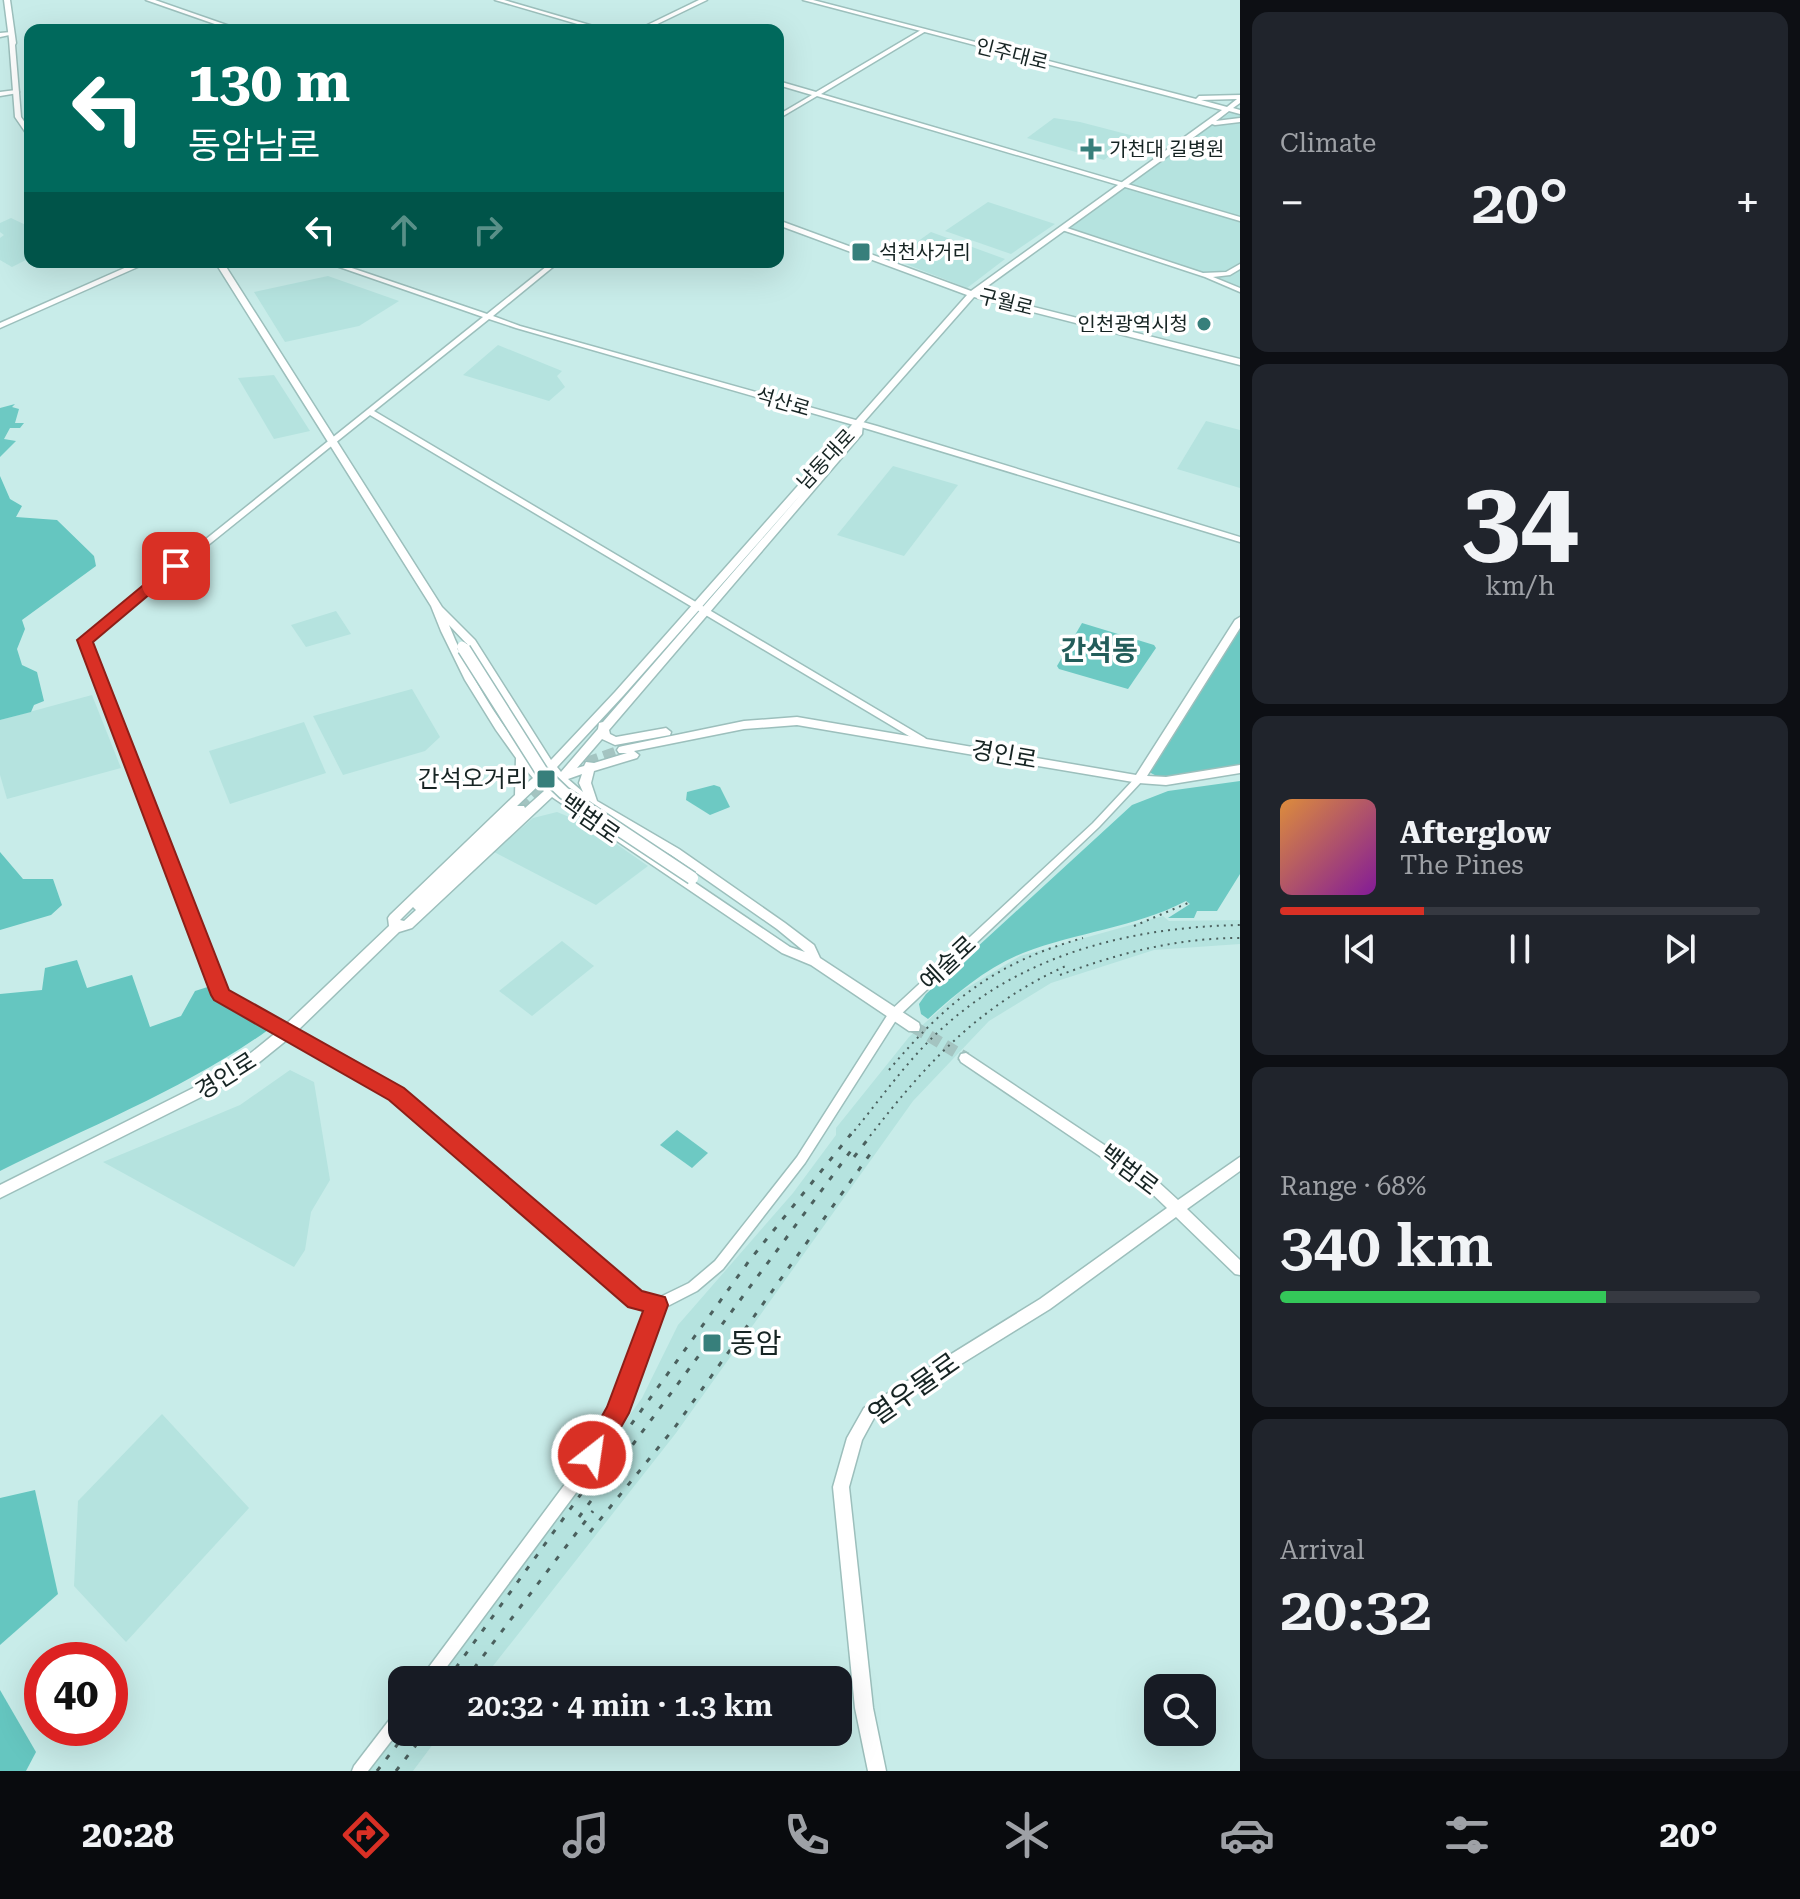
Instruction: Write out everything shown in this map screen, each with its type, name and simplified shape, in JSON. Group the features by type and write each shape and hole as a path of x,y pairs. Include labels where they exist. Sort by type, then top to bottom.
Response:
{"main road":[{"path":"7,0 18,82 18,117 24,126"},
{"path":"149,0 220,24"},
{"path":"668,16 695,0"},
{"path":"652,24 704,0"},
{"name":"인주대로","path":"806,0 1235,109"},
{"name":"인주대로","path":"818,0 1194,100"},
{"path":"1194,100 1240,98"},
{"name":"남동대로","path":"523,808 519,789 538,777 571,746 702,606 850,429 859,424 972,294 1141,172 1149,171 1212,122 1235,109 1240,98"},
{"path":"1194,100 1212,122 1240,120"},
{"name":"구월로","path":"784,224 972,294 1240,362"},
{"path":"0,326 131,268"},
{"name":"백범로","path":"223,268 542,772 564,793 914,1027"},
{"name":"백범로","path":"436,606 471,642 560,780 593,805 663,844 722,885 810,948 815,961"},
{"name":"백범로","path":"436,606 451,648 521,764 570,805 786,950 815,961"},
{"path":"570,805 552,803 523,808 408,925 395,928 394,918 523,808 551,791 702,606"},
{"name":"예술로","path":"1139,779 1240,620"},
{"name":"경인로","path":"560,780 624,749 768,722 813,722 1139,779 1166,781 1240,769"},
{"path":"603,726 609,739 624,749"},
{"path":"538,749 555,751 571,746"},
{"path":"519,789 521,764"},
{"path":"590,765 585,783 593,805"},
{"name":"경인로","path":"0,1192 209,1089 256,1059 395,928"},
{"name":"백범로","path":"966,1058 1138,1174 1240,1269"},
{"name":"열우물로","path":"877,1771 864,1708 841,1487 863,1423 882,1405 1045,1304 1240,1163"}],"street":[{"path":"498,0 583,24"},
{"path":"784,113 923,31"},
{"path":"0,35 11,37"},
{"path":"784,85 1240,219"},
{"path":"0,94 16,88"},
{"path":"1064,229 1237,285 1237,268"},
{"name":"석산로","path":"345,268 488,317 859,424 1240,540"},
{"path":"438,1666 579,1477 617,1413 657,1305 636,1300 396,1094 221,995 85,638 549,268"},
{"path":"1202,275 1225,275 1237,268"},
{"path":"370,412 702,606 922,740"},
{"name":"예술로","path":"657,1305 700,1282 719,1265 801,1160 894,1014 1096,825 1139,779"},
{"path":"359,1771 388,1733"}],"shaded area":[{"path":"1234,110 1240,112 1240,290 1064,229"},
{"name":"가천대 길병원","path":"1054,118 1134,136 1104,160 1027,138"},
{"path":"988,202 1055,224 1011,254 945,231"},
{"path":"11,218 24,224 24,261 12,267 0,260 0,238 4,235 0,232 0,223"},
{"path":"931,232 1005,259 967,288 893,259"},
{"path":"328,276 399,301 359,326 285,342 254,292"},
{"path":"498,345 562,371 557,376 565,387 549,401 463,375"},
{"path":"274,375 310,431 274,439 238,378"},
{"path":"15,404 12,407 19,409 15,423 24,423 20,428 10,428 4,439 16,441 0,457 0,408"},
{"path":"1206,421 1240,430 1240,488 1177,469"},
{"path":"893,466 958,485 904,556 837,535"},
{"path":"0,476 10,499 22,506 16,517 57,520 94,556 96,566 22,620 25,629 17,649 22,665 37,672 44,701 34,705 31,712 0,720"},
{"path":"336,611 351,634 306,647 291,625"},
{"path":"1240,620 1240,769 1166,781 1149,772"},
{"path":"1082,623 1154,645 1156,648 1128,689 1059,669 1057,666"},
{"path":"412,689 440,737 425,751 343,775 313,716"},
{"path":"92,695 121,768 7,799 0,775 0,720"},
{"path":"304,722 326,773 230,804 209,751"},
{"path":"1240,781 1240,874 1217,911 1197,911 1194,918 1168,918 1190,904 1186,901 1146,918 1043,946 1009,959 984,974 928,1019 921,1014 919,1004 926,994 1132,805 1168,791"},
{"path":"714,785 720,787 730,807 710,815 686,800 687,792"},
{"path":"557,812 589,825 648,866 596,905 494,852 533,818"},
{"path":"0,852 23,879 53,879 62,905 51,915 0,930"},
{"path":"1163,916 1169,921 1240,920 1240,944 1154,950 1051,983 989,1021 913,1101 676,1433 493,1666 448,1666 642,1398 678,1325 793,1193 836,1135 836,1128 909,1037 960,992 1020,956"},
{"path":"562,941 594,966 532,1016 499,991"},
{"path":"77,960 87,988 132,975 150,1027 181,1016 195,991 217,984 216,1000 268,1030 170,1089 0,1171 0,994 42,990 45,968"},
{"path":"290,1070 314,1082 330,1180 311,1212 305,1250 294,1267 103,1162 240,1105"},
{"path":"677,1130 708,1153 692,1168 660,1145"},
{"path":"162,1414 249,1508 126,1642 74,1586 78,1501"},
{"path":"35,1490 58,1594 0,1645 0,1498"},
{"path":"0,1690 24,1731 24,1746 33,1746 36,1752 26,1771 0,1771"},
{"path":"388,1744 432,1746 413,1771 367,1771"}],"tunnel":[{"path":"570,769 623,750"},
{"path":"520,809 554,778"},
{"path":"914,1027 966,1058"}],"railway":[{"path":"1134,926 1188,903"},
{"path":"850,1136 933,1037 977,1000 1011,979 1046,962 1121,939 1161,931 1240,925"},
{"path":"889,1070 952,1005 998,972 1024,959 1083,938"},
{"path":"1060,975 1148,948 1240,938"},
{"path":"870,1136 935,1059 982,1016 1037,980 1068,965"},
{"path":"457,1666 749,1261 851,1134"},
{"path":"854,1157 872,1134"},
{"path":"579,1517 856,1144"},
{"path":"590,1532 675,1427 873,1150"},
{"path":"476,1666 593,1511"},
{"path":"377,1771 396,1746"},
{"path":"396,1771 415,1746"}],"place":[{"name":"가천대 길병원","path":"1091,149"},
{"name":"석천사거리","path":"861,252"},
{"name":"인천광역시청","path":"1204,324"},
{"name":"간석오거리","path":"546,779"},
{"name":"동암","path":"712,1343"}],"district":[{"name":"간석동","path":"1099,650"}],"route":[{"path":"176,566 84,640 221,995 396,1094 636,1300 657,1305 643,1334 617,1413 592,1455"}]}
